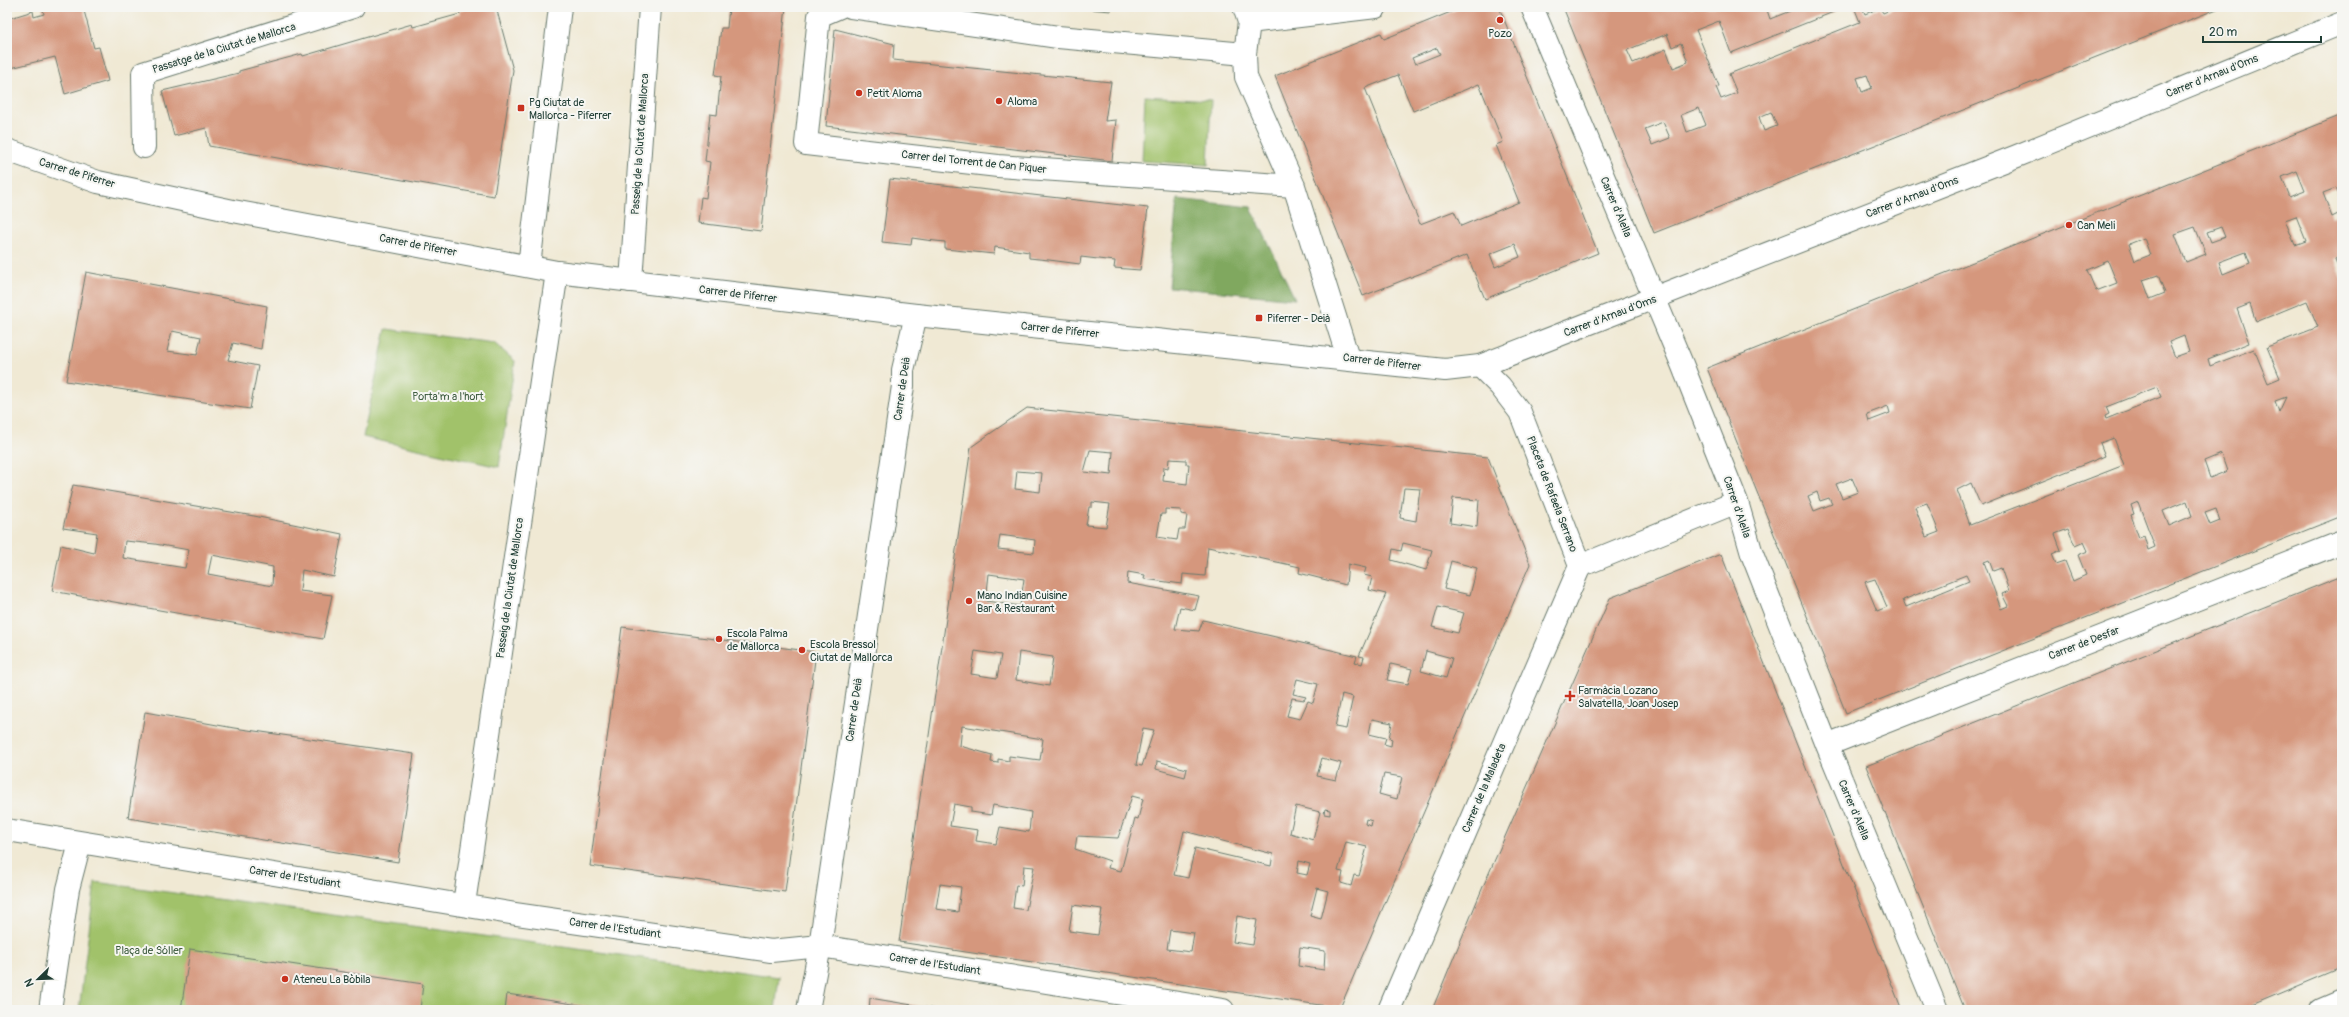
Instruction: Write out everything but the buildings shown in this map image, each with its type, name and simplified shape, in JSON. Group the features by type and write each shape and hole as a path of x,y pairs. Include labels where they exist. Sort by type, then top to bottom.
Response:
{"street":[{"name":"Passatge de la Ciutat de Mallorca","path":"144,147 143,73 353,7"},
{"path":"529,266 560,7"},
{"name":"Passeig de la Ciutat de Mallorca","path":"631,280 650,7"},
{"name":"Carrer del Torrent de Can Piquer","path":"840,7 819,16 806,144 998,166 1294,186"},
{"path":"851,7 1058,37 1245,54"},
{"path":"1348,358 1294,186 1246,77 1245,54 1247,14 1370,9 1376,7"},
{"name":"Carrer d'Alella","path":"1532,7 1655,298 1737,502 1752,554 1827,745 1937,1010"},
{"name":"Carrer d'Arnau d'Oms","path":"1480,366 2024,153 2342,23"},
{"name":"Carrer de Piferrer","path":"7,150 98,182 233,211 557,272 916,315 1348,358 1445,370 1480,366"},
{"name":"Passeig de la Ciutat de Mallorca","path":"464,904 557,272"},
{"name":"Carrer de Deià","path":"808,1010 820,946 902,394 903,370 916,315"},
{"name":"Placeta de Rafaela Serrano","path":"1480,366 1500,386 1520,412 1580,566 1737,502"},
{"name":"Carrer de Desfar","path":"1827,745 2342,542"},
{"name":"Carrer de la Maladeta","path":"1389,1010 1580,566"},
{"name":"Carrer de l'Estudiant","path":"7,830 464,904 516,914 771,952 820,946 1223,1010"},
{"path":"50,1010 68,889 80,843"},
{"path":"2321,1010 2342,1001"}],"green space":[{"path":"1145,96 1211,100 1208,165 1142,161"},
{"path":"1177,199 1251,207 1295,299 1169,287"},
{"name":"Porta'm a l'hort","path":"386,329 494,343 515,361 499,467 363,437"},
{"name":"Plaça de Sóller","path":"95,882 779,977 775,1010 79,1010"}],"place":[{"name":"Pozo","path":"1500,20"},
{"name":"Petit Aloma","path":"859,93"},
{"name":"Aloma","path":"999,101"},
{"name":"Pg Ciutat de Mallorca - Piferrer","path":"521,108"},
{"name":"Can Meli","path":"2069,225"},
{"name":"Piferrer - Deià","path":"1259,318"},
{"name":"Mano Indian Cuisine Bar & Restaurant","path":"969,601"},
{"name":"Escola Palma de Mallorca","path":"719,639"},
{"name":"Escola Bressol Ciutat de Mallorca","path":"802,650"},
{"name":"Farmàcia Lozano Salvatella, Joan Josep","path":"1570,696"},
{"name":"Ateneu La Bòbila","path":"285,979"}]}
